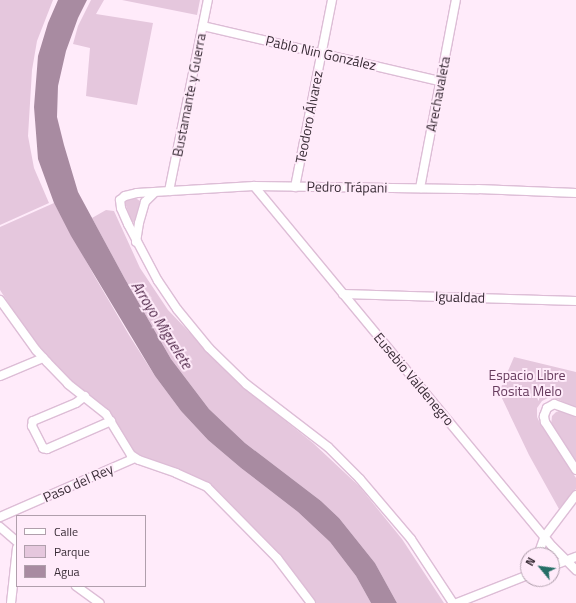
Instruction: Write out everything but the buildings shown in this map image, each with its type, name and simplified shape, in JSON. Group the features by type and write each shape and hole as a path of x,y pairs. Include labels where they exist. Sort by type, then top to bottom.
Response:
{"street":[{"name":"Bustamante y Guerra","path":"170,191 208,0"},
{"name":"Teodoro Álvarez","path":"295,187 332,0"},
{"name":"Arechavaleta","path":"420,188 456,0"},
{"name":"Pablo Nin González","path":"203,26 440,81"},
{"name":"Pedro Trápani","path":"136,242 121,208 120,200 130,194 254,186 478,189 576,193"},
{"name":"Eusebio Valdenegro","path":"254,186 545,536 576,570"},
{"path":"154,193 145,202 139,223 136,242 158,281 177,309 209,348 246,384 328,447 360,479 411,539 453,603"},
{"name":"Igualdad","path":"343,294 576,300"},
{"path":"0,300 43,358 68,384 101,409 111,421 134,458 176,473 207,487 273,553 311,603"},
{"path":"0,376 43,358"},
{"path":"85,396 76,403 33,421 32,426 43,448 47,449 111,421"},
{"path":"576,412 554,404 547,408 544,416 545,422 576,470"},
{"name":"Paso del Rey","path":"0,517 134,458"},
{"path":"541,547 545,536 576,495"},
{"path":"0,527 16,541"},
{"path":"11,603 16,557"},
{"path":"560,563 576,557"},
{"path":"457,603 520,578"},
{"path":"77,587 99,603"}],"green space":[{"path":"0,0 53,0 37,41 32,70 28,136 34,168 49,203 0,225"},
{"path":"91,0 104,0 96,14 153,23 137,105 86,96 90,48 73,44 78,26"},
{"path":"122,0 200,0 197,15"},
{"path":"128,199 137,199 140,201 134,223 131,220 125,203"},
{"path":"54,203 129,335 155,376 181,411 208,440 241,468 298,512 330,542 356,576 371,603 315,603 292,571 262,536 208,485 136,455 112,417 71,381 47,357 28,334 0,290 0,227"},
{"path":"106,210 114,211 140,268 168,310 238,383 313,443 359,486 402,539 444,603 397,603 375,563 339,518 321,501 245,443 209,409 171,359 92,218"},
{"name":"Espacio Libre Rosita Melo","path":"514,357 576,372 576,408 557,399 548,398 542,401 537,408 537,417 541,425 576,478 576,489 559,509 529,455 499,392"},
{"path":"562,410 576,416 576,465 551,426 552,416 556,412"}],"water":[{"path":"58,0 87,0 78,18 66,51 58,86 57,117 78,192 125,279 171,359 209,409 245,443 321,501 339,518 375,563 397,603 371,603 356,576 330,542 298,512 241,468 208,440 181,411 155,376 71,236 54,203 38,159 34,107 38,56 48,23"}],"water label":[{"name":"Arroyo Miguelete","path":"162,325"}]}
